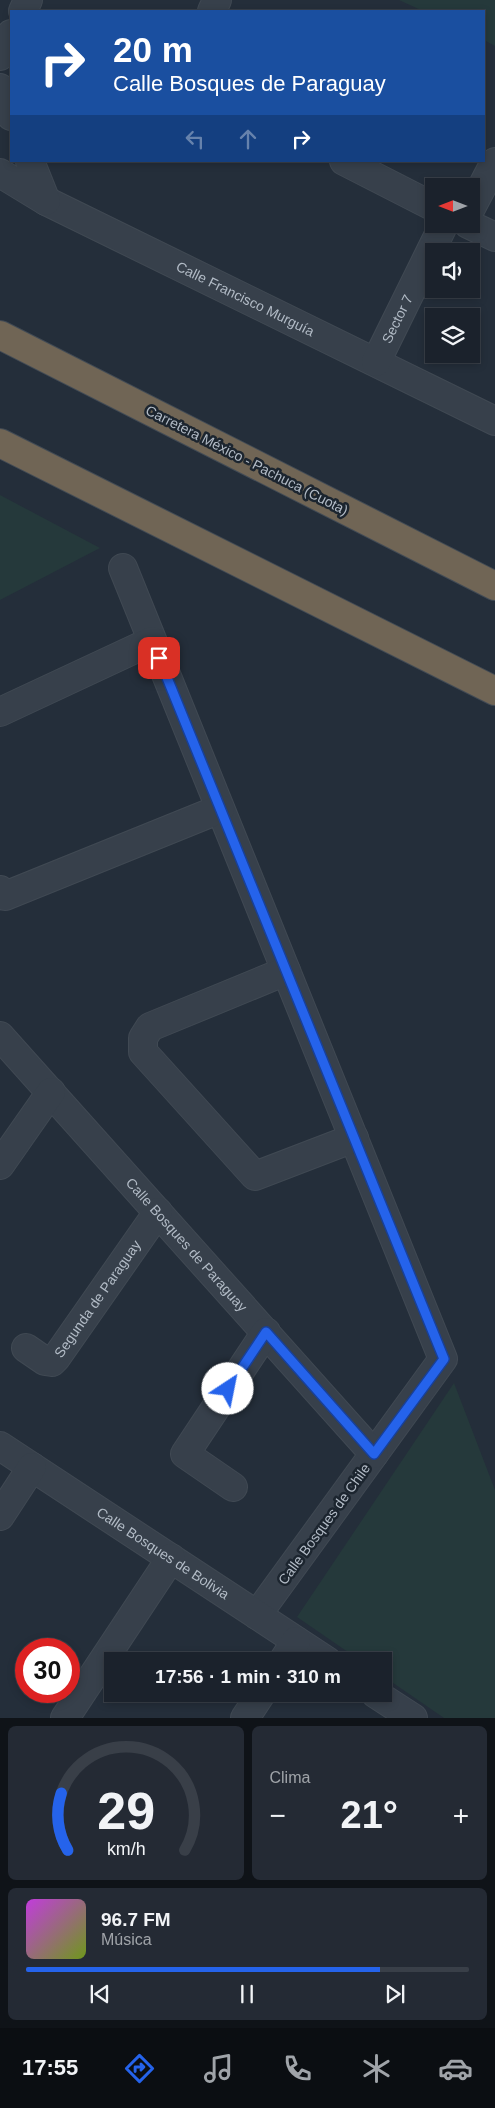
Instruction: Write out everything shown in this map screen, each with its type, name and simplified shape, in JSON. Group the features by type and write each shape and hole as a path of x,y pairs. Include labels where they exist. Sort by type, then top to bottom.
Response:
{"highway":[{"name":"Carretera México - Pachuca (Cuota)","path":"0,335 495,586"},
{"path":"0,444 495,691"}],"street":[{"path":"0,56 10,36"},
{"path":"0,88 10,113"},
{"path":"30,162 46,202"},
{"path":"346,162 425,202"},
{"path":"480,191 495,162"},
{"name":"Calle Francisco Murguía","path":"0,173 46,202 495,421"},
{"path":"480,230 495,237"},
{"name":"Sector 7","path":"376,362 440,233"},
{"path":"123,568 354,1138 255,1176 143,1052 143,1038 150,1027 286,971"},
{"path":"0,712 152,642"},
{"path":"0,890 5,896 220,809"},
{"name":"Calle Bosques de Paraguay","path":"0,1036 374,1454"},
{"path":"0,1165 51,1092"},
{"name":"Calle Bosques de Chile","path":"257,1615 444,1359 354,1138"},
{"name":"Segunda de Paraguay","path":"26,1348 52,1362 56,1358 158,1212"},
{"path":"233,1487 185,1454 266,1332"},
{"name":"Calle Bosques de Bolivia","path":"0,1446 257,1615 290,1651"},
{"path":"0,1516 32,1467"},
{"path":"65,1718 171,1558"},
{"path":"245,1718 256,1702"},
{"path":"388,1702 413,1718"}],"green space":[{"path":"399,0 495,0 495,46 485,41 485,10 421,10"},
{"path":"0,495 100,548 0,600"},
{"path":"454,1383 495,1490 495,1718 444,1718 392,1682 392,1652 348,1652 297,1617"}],"route":[{"path":"159,658 444,1359 374,1454 266,1332 228,1389"}]}
